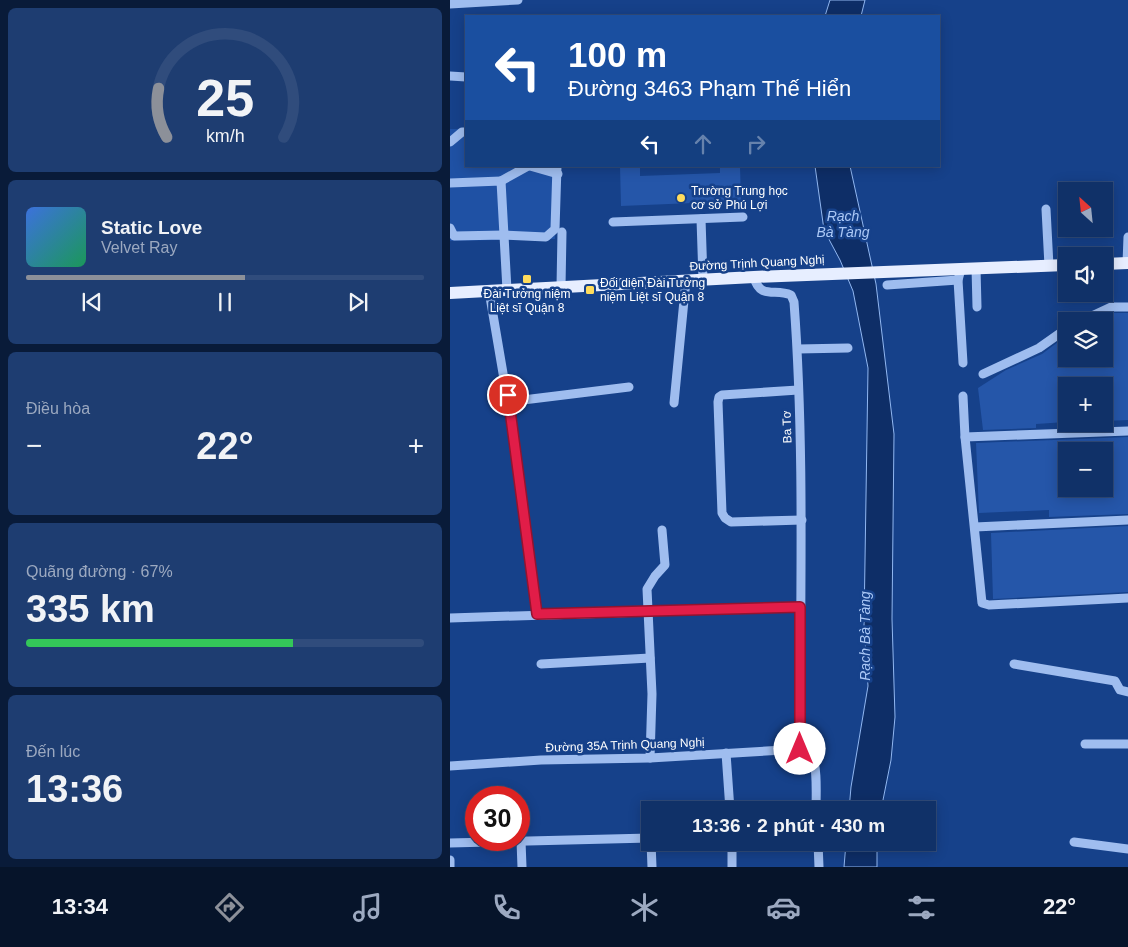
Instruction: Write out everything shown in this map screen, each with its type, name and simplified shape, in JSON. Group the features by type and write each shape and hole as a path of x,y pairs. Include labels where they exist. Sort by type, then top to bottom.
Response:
{"main road":[{"path":"1113,264 1128,263"},
{"name":"Đường Trịnh Quang Nghị","path":"450,293 824,274 892,272 960,274 976,268 1058,266"}],"street":[{"path":"450,4 518,0"},
{"path":"450,76 465,78"},
{"path":"450,142 462,132 465,132"},
{"path":"450,183 501,181 527,167"},
{"path":"450,228 454,236 504,235 546,237 555,230 557,170 536,167"},
{"path":"501,181 507,290"},
{"path":"1046,209 1050,266"},
{"path":"613,222 743,217"},
{"path":"701,219 703,279"},
{"path":"562,232 562,287"},
{"path":"1128,237 1128,263"},
{"path":"976,268 977,307"},
{"path":"887,285 960,274 963,363"},
{"name":"Ba Tơ","path":"754,277 756,285 762,291 787,294 794,298 798,349 802,520 800,749"},
{"path":"674,403 686,280"},
{"path":"489,291 508,395 537,614"},
{"path":"1100,312 1111,307 1128,307"},
{"path":"983,374 1039,348 1058,335"},
{"path":"798,349 848,348"},
{"path":"508,395 515,400 630,387"},
{"path":"798,390 722,395 719,397 718,411 722,513 725,518 731,522 802,520"},
{"path":"963,396 964,437 982,604 989,606 1128,598"},
{"path":"964,437 1128,431"},
{"path":"975,527 1128,520"},
{"path":"650,758 652,694 647,589 654,576 665,565 662,530"},
{"path":"450,618 647,610 800,607"},
{"path":"541,664 650,658"},
{"path":"1014,664 1115,681 1120,690 1128,692"},
{"path":"1085,744 1128,744"},
{"path":"800,749 810,754 813,759 815,801"},
{"name":"Đường 35A Trịnh Quang Nghị","path":"450,766 541,760 650,758 800,749"},
{"path":"726,753 729,801"},
{"path":"530,841 641,838"},
{"path":"1074,842 1128,849"},
{"path":"450,843 465,843"},
{"path":"521,851 522,867"},
{"path":"651,851 652,867"},
{"path":"732,851 732,867"},
{"path":"818,851 819,867"},
{"path":"450,860 450,867"}],"shaded area":[{"path":"450,129 465,129 465,167 554,167 555,239 450,241"}],"water":[{"path":"830,0 865,0 861,15 825,15"},
{"name":"Rạch Bà Tàng","path":"815,167 850,167 876,284 894,434 892,619 895,717 891,760 883,801 850,801 868,686 864,624 868,368 853,291 840,260 824,230"},
{"path":"845,851 877,851 877,867 844,867"}],"building":[{"path":"620,167 640,167 640,176 720,173 720,167 740,167 741,201 621,206"},
{"path":"1113,313 1128,313 1128,420 1113,421 1113,377 1058,377 1058,423 1036,424 1036,428 983,430 978,388 1006,370 1042,354 1058,342 1058,367 1113,367"},
{"path":"1128,437 1128,514 1049,517 1049,510 979,513 976,443"},
{"path":"1128,526 1128,592 993,599 991,533"}],"place":[{"name":"Trường Trung học cơ sở Phú Lợi","path":"681,198"},
{"name":"Đài Tưởng niệm Liệt sĩ Quận 8","path":"527,279"},
{"name":"Đối diện Đài Tưởng niệm Liệt sĩ Quận 8","path":"590,290"}],"route":[{"path":"508,395 537,614 800,607 800,749"}]}
